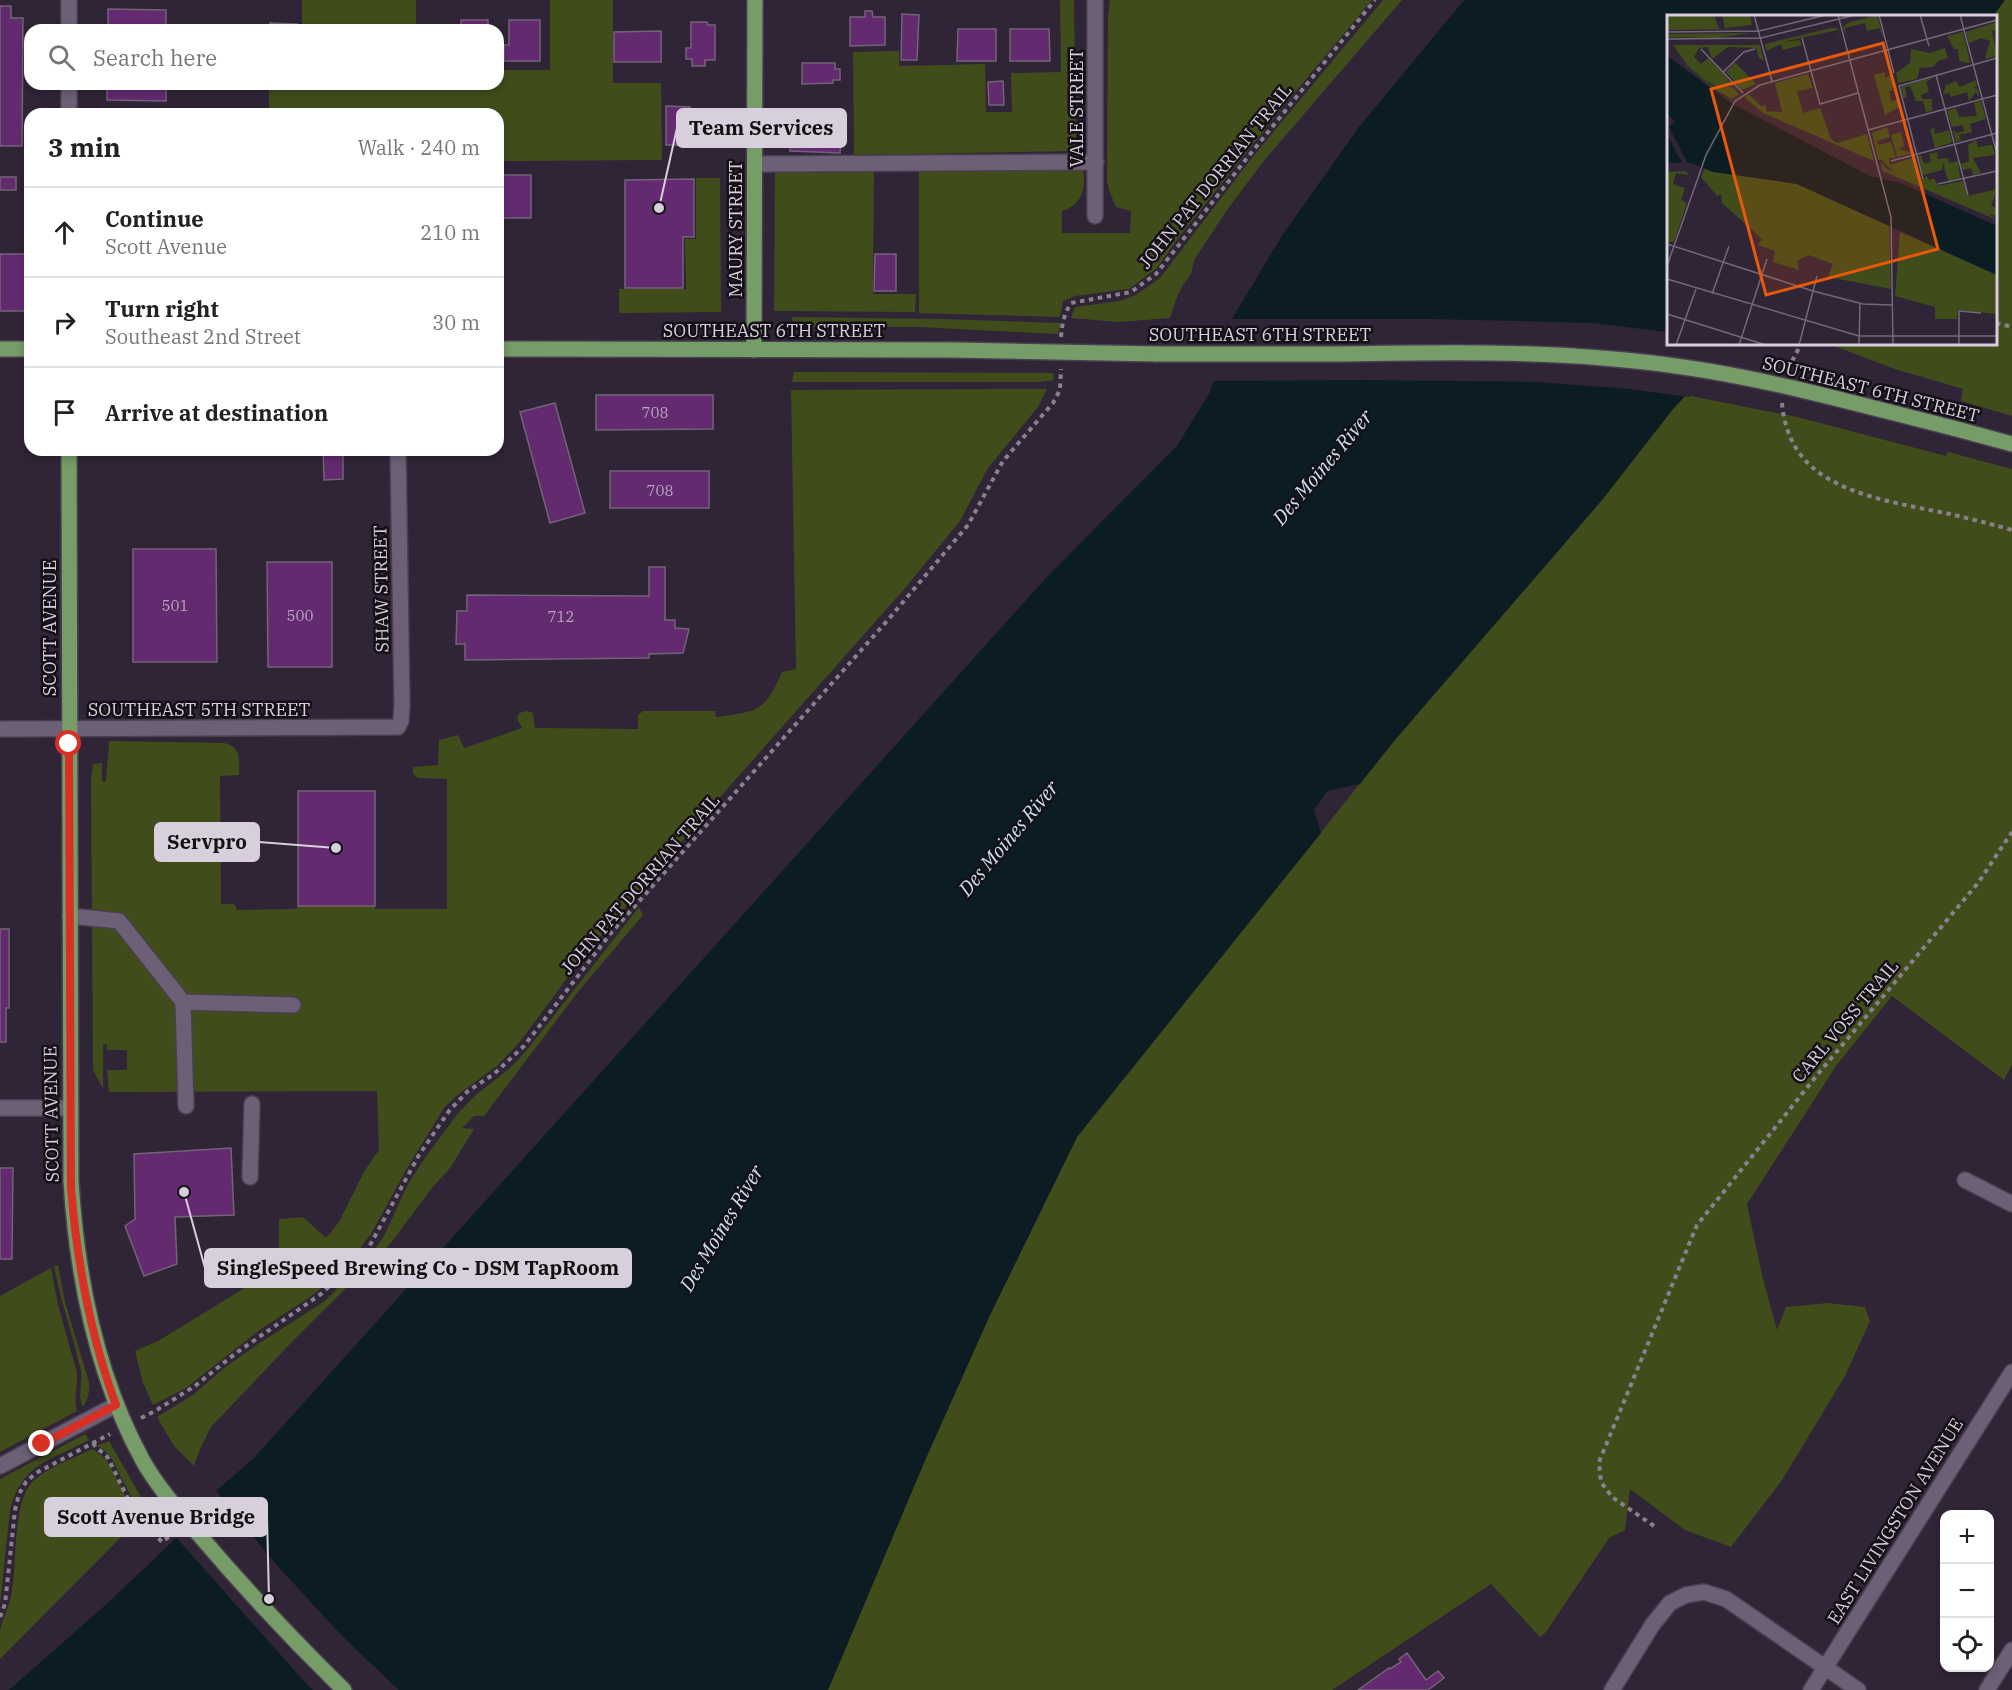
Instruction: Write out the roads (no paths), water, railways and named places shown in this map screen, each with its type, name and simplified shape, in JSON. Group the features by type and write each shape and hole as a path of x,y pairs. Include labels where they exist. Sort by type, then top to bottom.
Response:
{"main road":[{"name":"MAURY STREET","path":"754,350 755,0"},
{"path":"0,349 24,349"},
{"name":"SOUTHEAST 6TH STREET","path":"504,349 944,350 1157,354 1472,352 1548,354 1610,358 1683,367 1762,381 2012,444"},
{"name":"SCOTT AVENUE","path":"69,456 71,1188 80,1269 97,1347 116,1405 144,1463 162,1491 227,1568 302,1649 344,1690"}],"street":[{"path":"69,0 69,24"},
{"name":"VALE STREET","path":"1095,0 1095,216"},
{"path":"69,90 69,108"},
{"path":"755,164 1096,162"},
{"name":"SHAW STREET","path":"398,456 402,705 401,722 398,727"},
{"name":"SOUTHEAST 5TH STREET","path":"0,729 398,727"},
{"path":"70,916 118,921 183,1002 186,1106"},
{"path":"183,1002 293,1005"},
{"path":"250,1177 252,1104"},
{"path":"0,1108 70,1108"},
{"path":"1965,1180 2012,1204"},
{"name":"EAST LIVINGSTON AVENUE","path":"1811,1690 2012,1372"},
{"path":"0,1466 116,1405"},
{"path":"1612,1690 1653,1624 1670,1603 1686,1595 1704,1592 1726,1599 1858,1690"},
{"path":"1987,1690 2012,1650"}],"water":[{"name":"Des Moines River","path":"1464,0 2005,0 1994,15 1667,15 1667,345 1686,395 1602,500 1394,741 1360,784 1327,791 1314,810 1321,833 1077,1137 990,1315 926,1458 828,1690 9,1690 110,1601 176,1538 216,1491 254,1458 1046,578 1177,446 1210,392 1232,319 1283,234 1359,127"}],"place":[{"name":"Team Services","path":"659,208"},
{"name":"Servpro","path":"336,848"},
{"name":"SingleSpeed Brewing Co - DSM TapRoom","path":"184,1192"},
{"name":"Scott Avenue Bridge","path":"269,1599"}]}
